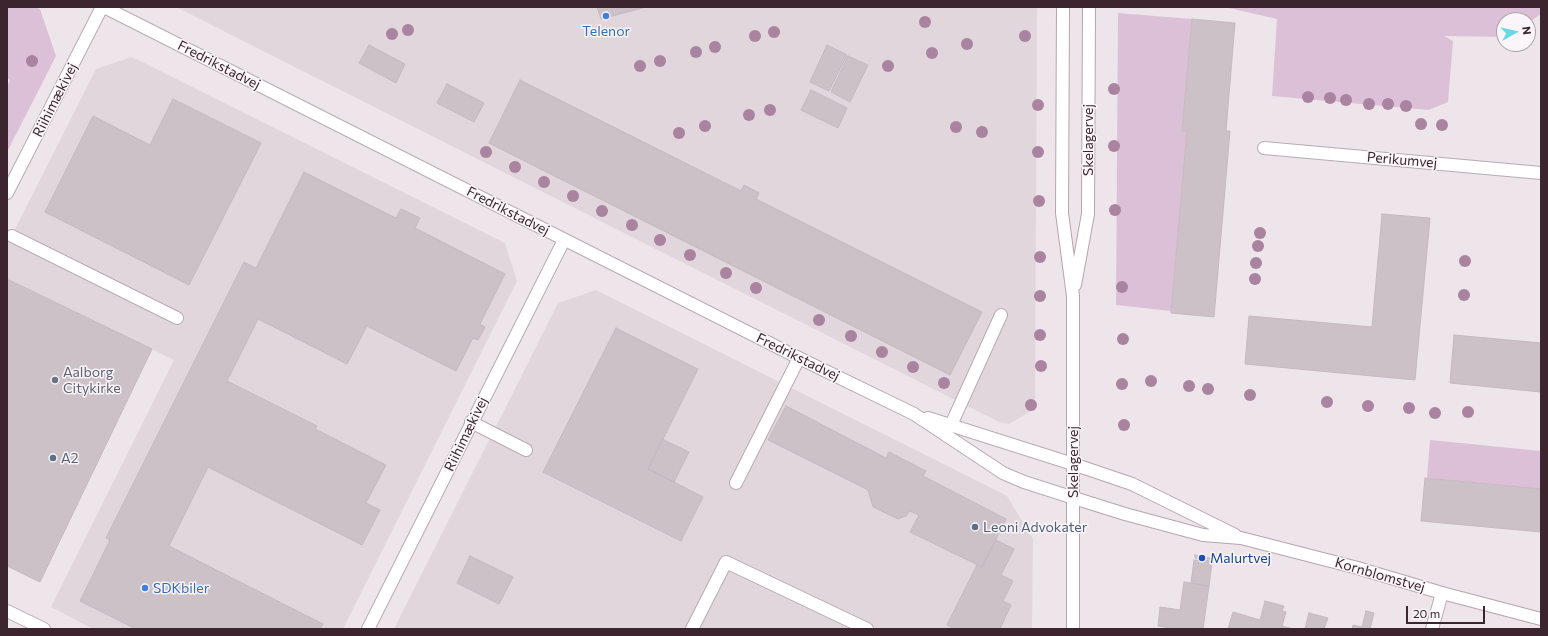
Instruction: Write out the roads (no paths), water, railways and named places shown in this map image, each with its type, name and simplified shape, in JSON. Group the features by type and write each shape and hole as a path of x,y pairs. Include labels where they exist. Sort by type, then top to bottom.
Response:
{"street":[{"name":"Riihimækivej","path":"7,193 103,7"},
{"name":"Fredrikstadvej","path":"103,7 799,358 914,414 1003,473 1024,482 1074,498"},
{"name":"Skelagervej","path":"1062,7 1062,213 1073,296 1073,629"},
{"name":"Skelagervej","path":"1073,296 1088,214 1089,7"},
{"name":"Perikumvej","path":"1264,148 1541,173"},
{"path":"12,236 177,318"},
{"name":"Riihimækivej","path":"368,629 564,240"},
{"path":"951,425 1001,315"},
{"path":"736,483 799,358"},
{"name":"Fredrikstadvej","path":"914,414 1073,464"},
{"path":"471,422 526,450"},
{"name":"Kornblomstvej","path":"1073,464 1132,484 1241,538"},
{"name":"Kornblomstvej","path":"1074,498 1125,514 1203,535 1241,538 1541,618"},
{"path":"692,629 726,562 867,629"},
{"path":"1432,629 1442,592"},
{"path":"7,610 44,629"}],"place":[{"name":"Telenor","path":"606,16"},
{"name":"Aalborg Citykirke","path":"55,380"},
{"name":"A2","path":"53,458"},
{"name":"Leoni Advokater","path":"975,527"},
{"name":"Malurtvej","path":"1202,558"},
{"name":"SDKbiler","path":"145,588"}]}
